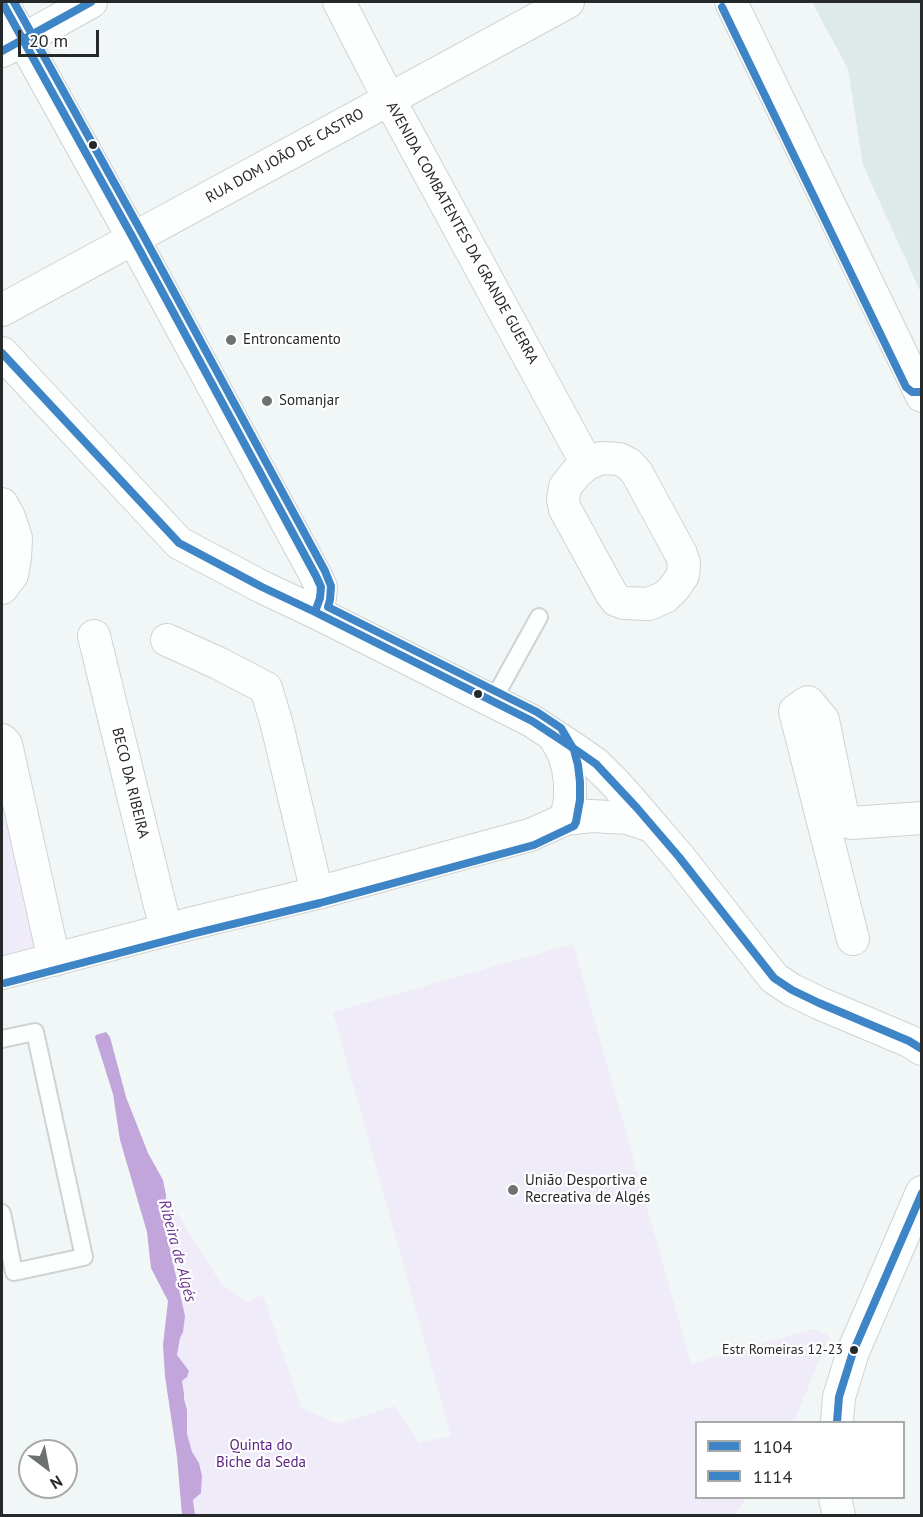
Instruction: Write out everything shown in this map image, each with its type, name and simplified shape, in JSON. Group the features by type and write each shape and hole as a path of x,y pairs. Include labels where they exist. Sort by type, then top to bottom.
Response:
{"street":[{"path":"2,2 12,45 133,238 316,576 321,587 315,612"},
{"path":"12,45 91,2"},
{"name":"AVENIDA COMBATENTES DA GRANDE GUERRA","path":"339,2 389,99 587,464"},
{"name":"RUA DOM JOÃO DE CASTRO","path":"2,310 568,2"},
{"path":"731,2 919,387"},
{"path":"2,353 179,543 262,587 532,721 576,750 616,784 679,857 774,978 792,990 909,1041 921,1049"},
{"path":"601,458 619,459 629,464 637,473 684,563 683,574 675,587 664,597 649,604 636,605 616,600 611,593 562,500 565,487 587,464 601,458"},
{"path":"2,504 16,538 12,575 2,588"},
{"name":"BECO DA RIBEIRA","path":"94,636 166,930"},
{"path":"167,640 266,688 278,725 317,893"},
{"path":"854,939 795,711 808,702 823,720 843,817 851,823 921,818"},
{"path":"554,736 564,754 568,768 570,800 566,819"},
{"path":"2,740 6,744 54,960"},
{"path":"2,973 317,893 530,835 566,819 591,816 628,818 652,826"},
{"path":"837,1421 839,1397 853,1352 921,1192"},
{"path":"835,1499 839,1515"}],"lane":[{"path":"492,702 539,617"},
{"path":"2,1039 35,1032 84,1257 14,1272 2,1213"}],"shaded area":[{"path":"812,2 921,2 921,293 863,165 848,69"},
{"path":"106,1032 110,1037 126,1097 148,1153 163,1180 166,1195 164,1223 185,1316 177,1355 189,1371 187,1377 182,1381 187,1410 187,1434 202,1476 201,1493 193,1500 195,1515 182,1515 177,1457 165,1376 163,1345 168,1301 151,1268 147,1232 120,1140 113,1094 95,1037"}],"green space":[{"path":"2,787 41,948 2,958"},
{"name":"Quinta do Biche da Seda","path":"573,944 691,1364 813,1329 829,1336 794,1421 695,1421 695,1499 746,1499 733,1515 195,1515 194,1500 201,1493 202,1476 187,1434 187,1410 183,1399 182,1381 187,1377 189,1371 177,1355 183,1332 164,1223 166,1195 221,1284 248,1302 263,1295 301,1408 338,1424 395,1406 419,1443 451,1436 333,1012"}],"transit line":[{"name":"1104","path":"2,2 316,576 321,587 315,612"},
{"name":"1114","path":"5,983 320,903 534,845 574,826 580,800 578,765 574,750 561,728 537,712 328,607 331,586 325,571 14,2"},
{"name":"1104","path":"2,51 91,2"},
{"name":"1114","path":"722,7 906,387 912,392 922,392"},
{"name":"1104","path":"2,353 179,543 262,587 532,721 576,750 596,764 637,808 679,857 774,978 819,1003 909,1041 922,1049"},
{"name":"1104","path":"837,1421 839,1397 853,1352 922,1193"}],"place":[{"name":"Entroncamento","path":"231,340"},
{"name":"Somanjar","path":"267,401"},
{"name":"União Desportiva e Recreativa de Algés","path":"513,1190"},
{"name":"Estr Romeiras 12-23","path":"854,1350"}],"water label":[{"name":"Ribeira de Algés","path":"177,1251"}]}
